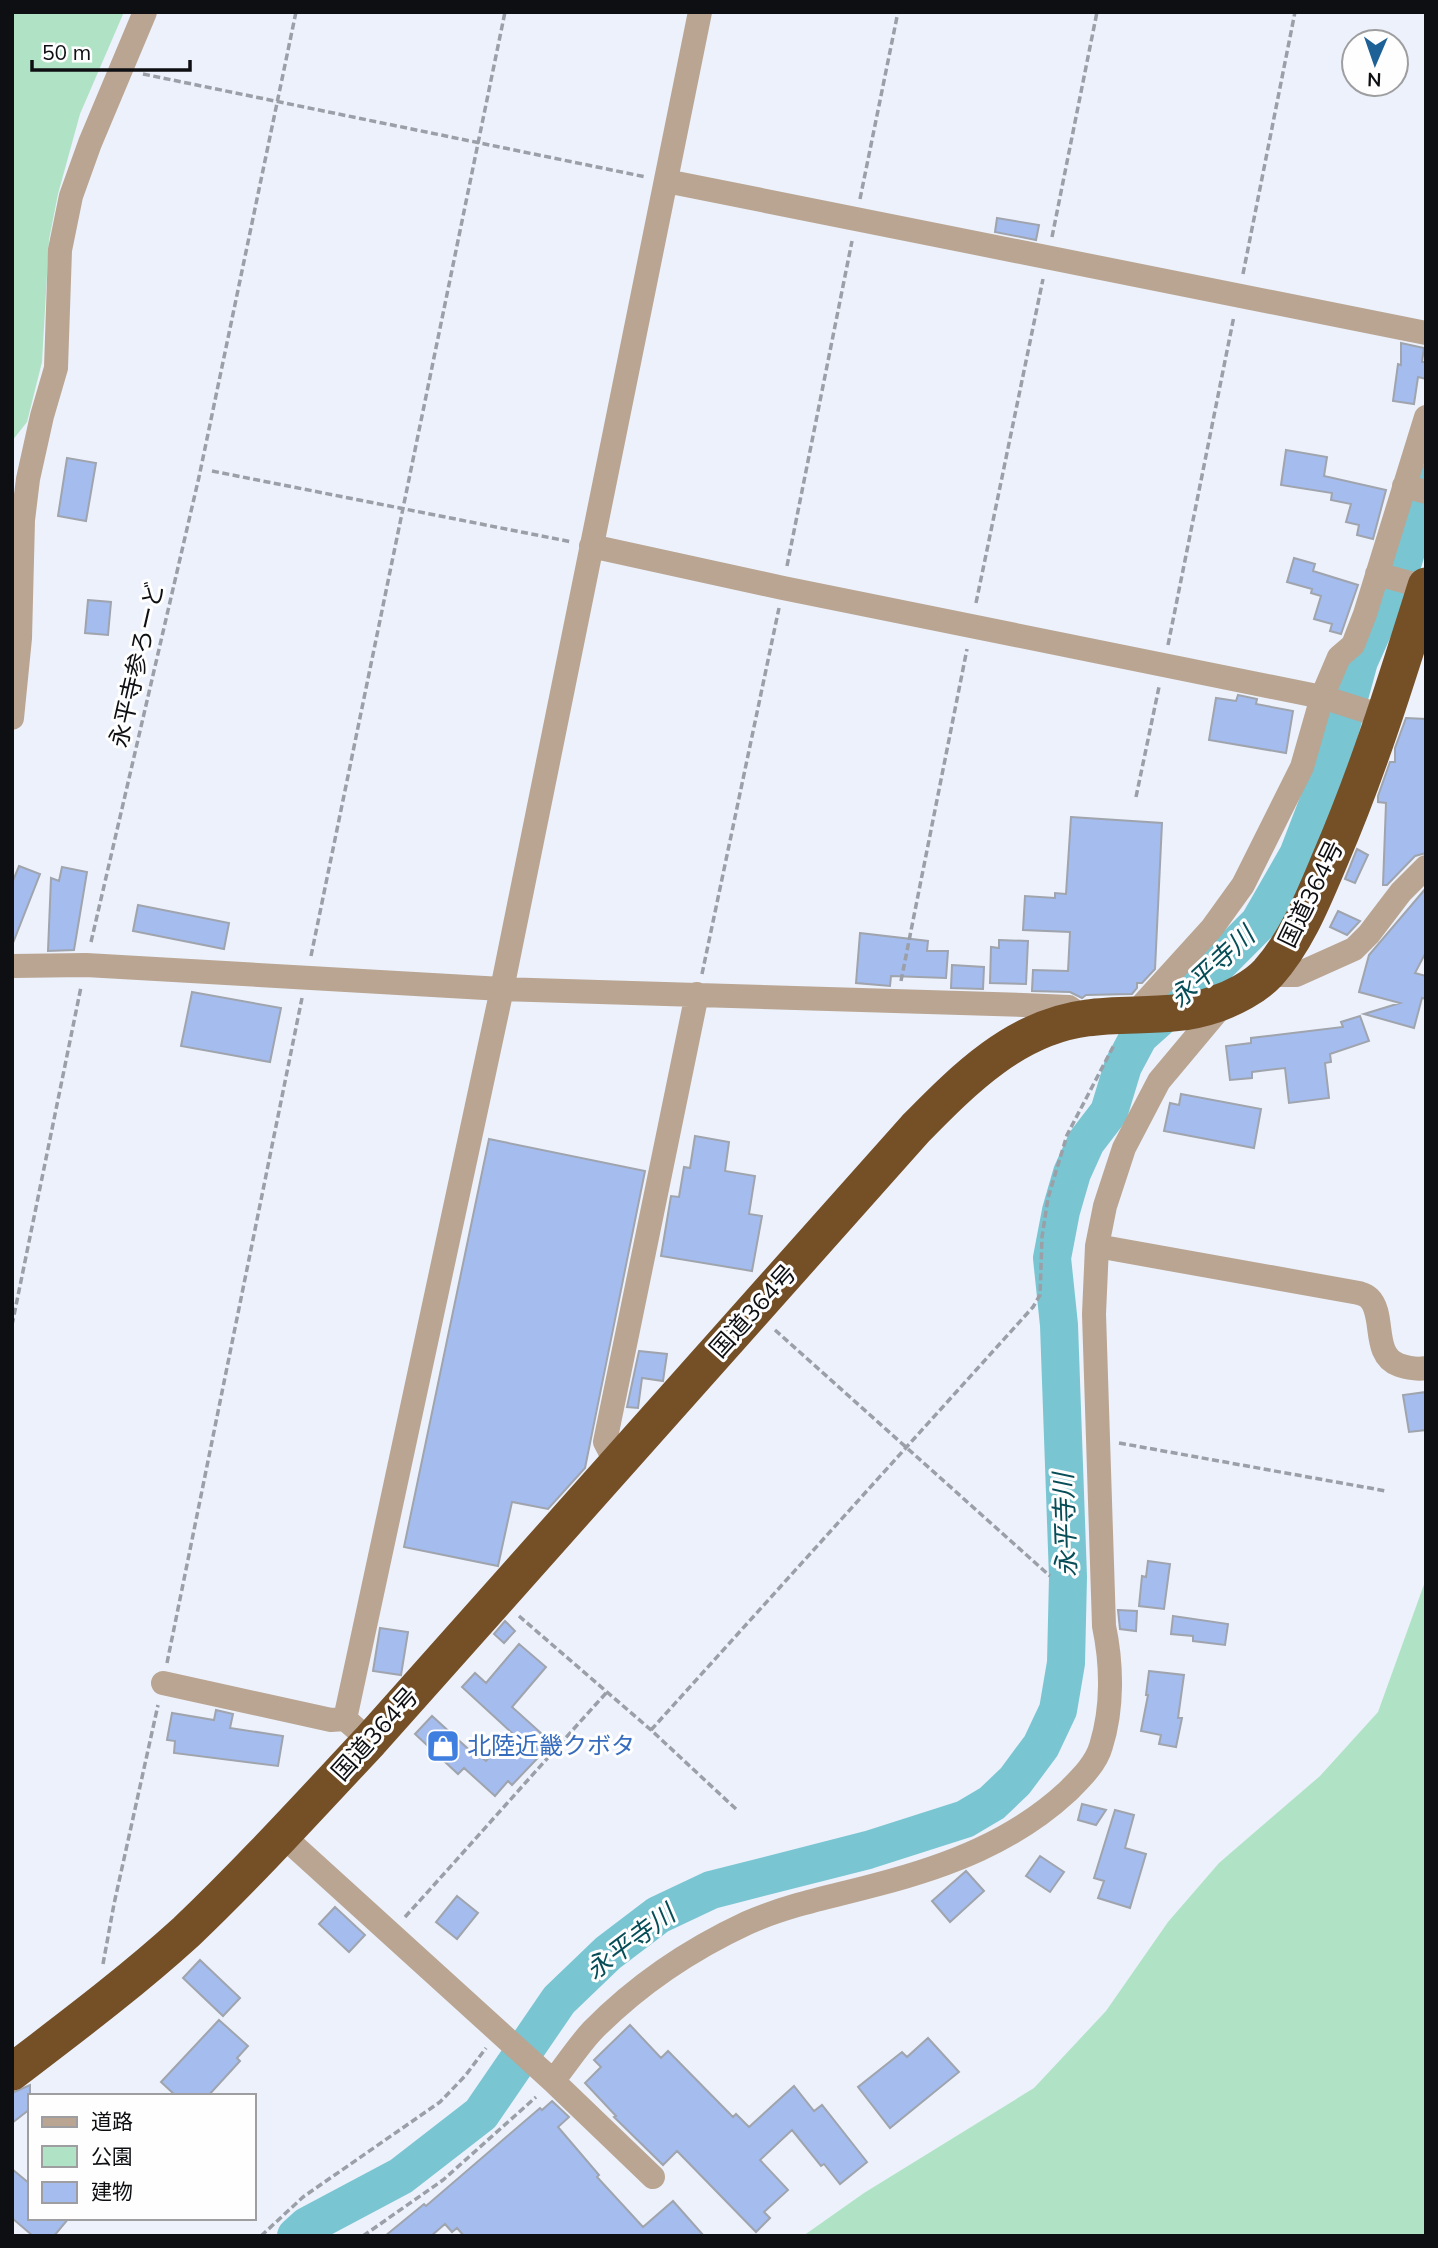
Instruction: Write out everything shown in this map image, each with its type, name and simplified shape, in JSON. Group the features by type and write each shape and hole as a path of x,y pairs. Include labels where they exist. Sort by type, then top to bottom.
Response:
{"highway":[{"name":"国道364号","path":"12,2072 108,1998 185,1932 282,1835 358,1730 496,1597 916,1128 958,1085 1000,1052 1026,1037 1058,1024 1179,1012 1219,1003 1266,975 1306,916 1367,770 1379,715 1422,586"}],"street":[{"path":"12,718 20,638 23,520 20,480 56,368 60,250 71,196 145,12"},
{"path":"163,1683 331,1720 358,1730 502,989 700,12"},
{"path":"666,181 1426,333"},
{"path":"12,966 86,965 502,989 1069,1007 1120,1016 1212,928 1243,885 1302,767 1339,657 1353,645 1413,488 1425,420"},
{"path":"591,546 1327,699 1379,715"},
{"path":"1379,574 1422,586"},
{"path":"1266,975 1296,975 1354,949 1401,892 1426,867"},
{"path":"617,1463 605,1442 698,994"},
{"path":"548,2076 652,1977 697,1950 748,1923 803,1902 881,1884 976,1853 1022,1828 1084,1776 1101,1748 1108,1706 1110,1653 1104,1626 1097,1443 1094,1314 1097,1246 1105,1206 1124,1148 1159,1081 1219,1003"},
{"path":"1097,1246 1359,1293 1369,1298 1374,1306 1386,1355 1394,1363 1405,1367 1426,1368"},
{"path":"282,1835 548,2076 653,2177"}],"path":[{"name":"永平寺参ろーど","path":"12,1325 86,965 199,477 296,12"},
{"path":"108,1998 101,1978 114,1904 163,1683 505,12"},
{"path":"698,994 783,588 898,12"},
{"path":"1048,257 1097,12"},
{"path":"1136,797 1295,12"},
{"path":"120,69 666,181"},
{"path":"212,471 591,546"},
{"path":"651,1730 1033,1307 1040,1295 1042,1237 1048,1198 1067,1135 1120,1034 1120,1016"},
{"path":"753,1311 1050,1576"},
{"path":"1097,1443 1122,1443 1386,1491"},
{"path":"496,1597 651,1730 737,1811"},
{"path":"390,1934 607,1692"},
{"path":"261,2236 303,2197 440,2102 502,2036"},
{"path":"363,2236 443,2180 548,2076"}],"green space":[{"path":"12,12 124,12 80,114 58,194 49,240 42,362 27,422 12,441"},
{"path":"1426,1579 1426,2236 803,2236 864,2193 1034,2088 1106,2011 1168,1922 1219,1863 1320,1776 1378,1712"}],"building":[{"path":"997,218 1039,225 1036,240 995,232"},
{"path":"1401,343 1424,348 1422,362 1426,362 1426,379 1418,377 1414,404 1393,401 1398,364 1401,365"},
{"path":"1286,450 1327,457 1324,476 1386,490 1373,539 1357,535 1359,525 1346,522 1351,504 1331,500 1332,493 1281,485"},
{"path":"67,458 96,463 86,521 58,516"},
{"path":"1294,558 1315,564 1313,571 1358,585 1341,634 1330,631 1332,624 1314,619 1321,596 1311,593 1312,589 1287,582"},
{"path":"88,600 111,602 108,635 85,633"},
{"path":"1238,695 1257,699 1256,704 1293,711 1286,753 1209,740 1216,698 1236,701"},
{"path":"1406,718 1426,719 1426,853 1415,856 1387,885 1383,885 1386,803 1378,802 1378,796 1390,762 1395,762 1395,748"},
{"path":"1071,817 1162,823 1155,969 1142,983 1137,983 1132,994 1086,995 1082,998 1070,992 1032,991 1033,970 1068,971 1070,932 1023,930 1025,896 1055,898 1055,893 1066,894"},
{"path":"1357,849 1368,855 1355,883 1345,879"},
{"path":"19,866 40,874 13,943 12,883"},
{"path":"62,867 87,872 74,950 48,951 51,878 59,881"},
{"path":"1426,888 1426,952 1415,973 1426,976 1426,999 1422,998 1414,1028 1364,1014 1400,1003 1359,992 1369,955"},
{"path":"138,905 229,923 224,949 133,931"},
{"path":"1338,911 1360,921 1347,935 1330,927"},
{"path":"860,933 928,941 927,951 948,951 946,978 891,976 890,986 856,983"},
{"path":"999,940 1028,941 1026,984 990,983 991,947 999,948"},
{"path":"952,965 984,967 983,989 951,988"},
{"path":"192,992 281,1008 270,1062 181,1046"},
{"path":"1360,1016 1369,1041 1330,1054 1331,1062 1325,1063 1329,1098 1289,1103 1285,1068 1252,1072 1252,1078 1230,1080 1226,1046 1251,1043 1251,1038 1343,1027 1341,1022"},
{"path":"1181,1094 1261,1109 1254,1148 1164,1131 1170,1103 1179,1105"},
{"path":"695,1136 729,1142 725,1171 755,1176 749,1214 762,1216 752,1271 661,1256 671,1196 679,1197 684,1167 690,1168"},
{"path":"489,1139 645,1171 585,1468 548,1509 512,1502 498,1566 404,1547"},
{"path":"639,1351 667,1354 663,1381 642,1378 638,1408 627,1407"},
{"path":"1426,1392 1426,1430 1409,1432 1403,1395"},
{"path":"1148,1561 1170,1564 1164,1609 1139,1606 1142,1576 1146,1577"},
{"path":"1118,1610 1137,1611 1136,1631 1120,1629"},
{"path":"1173,1616 1228,1624 1225,1645 1193,1641 1193,1636 1171,1634"},
{"path":"505,1621 515,1631 504,1643 494,1634"},
{"path":"380,1628 408,1632 401,1675 373,1671"},
{"path":"519,1644 546,1667 512,1707 552,1743 512,1785 508,1781 495,1796 464,1768 458,1774 415,1734 432,1716 476,1756 477,1754 486,1761 512,1733 462,1687 475,1673 486,1683"},
{"path":"1149,1671 1184,1675 1178,1718 1182,1718 1176,1747 1159,1744 1161,1735 1141,1731 1148,1695"},
{"path":"216,1710 233,1714 230,1728 283,1736 278,1766 174,1753 175,1741 167,1740 172,1713 214,1720"},
{"path":"1082,1804 1106,1810 1096,1825 1078,1820"},
{"path":"1115,1810 1134,1815 1125,1848 1146,1854 1130,1908 1098,1898 1104,1881 1094,1878"},
{"path":"1040,1856 1064,1872 1050,1892 1026,1876"},
{"path":"966,1871 984,1891 950,1922 932,1901"},
{"path":"457,1896 478,1913 457,1939 436,1922"},
{"path":"335,1907 365,1935 349,1952 319,1924"},
{"path":"200,1960 240,1998 223,2016 183,1978"},
{"path":"219,2020 248,2046 237,2058 240,2061 210,2094 174,2094 161,2082"},
{"path":"630,2025 661,2058 668,2051 733,2117 736,2114 749,2127 794,2086 814,2111 822,2105 867,2162 840,2184 824,2164 821,2166 792,2130 760,2160 788,2190 764,2212 770,2218 756,2232 677,2151 663,2165 614,2117 616,2116 585,2083 601,2067 594,2060"},
{"path":"928,2038 959,2072 890,2128 858,2087 902,2052 907,2057"},
{"path":"30,2085 28,2111 12,2123 12,2093"},
{"path":"552,2101 569,2117 558,2127 599,2175 597,2177 643,2227 673,2201 704,2236 464,2236 457,2228 452,2232 445,2224 431,2236 385,2236 424,2204 426,2206 540,2108 542,2110"},
{"path":"12,2169 28,2182 28,2220 67,2220 54,2236 33,2236 12,2218"}],"waterway":[{"name":"永平寺川","path":"296,2236 307,2226 401,2176 481,2114 559,2000 608,1953 658,1915 711,1890 868,1850 965,1819 992,1803 1015,1781 1041,1746 1058,1710 1066,1663 1068,1577 1059,1325 1052,1258 1072,1173 1086,1142 1109,1112 1123,1066 1139,1036 1205,977 1259,923 1298,855 1325,785 1359,661 1402,565 1426,484"}],"place":[{"name":"北陸近畿クボタ","path":"443,1746"}]}
